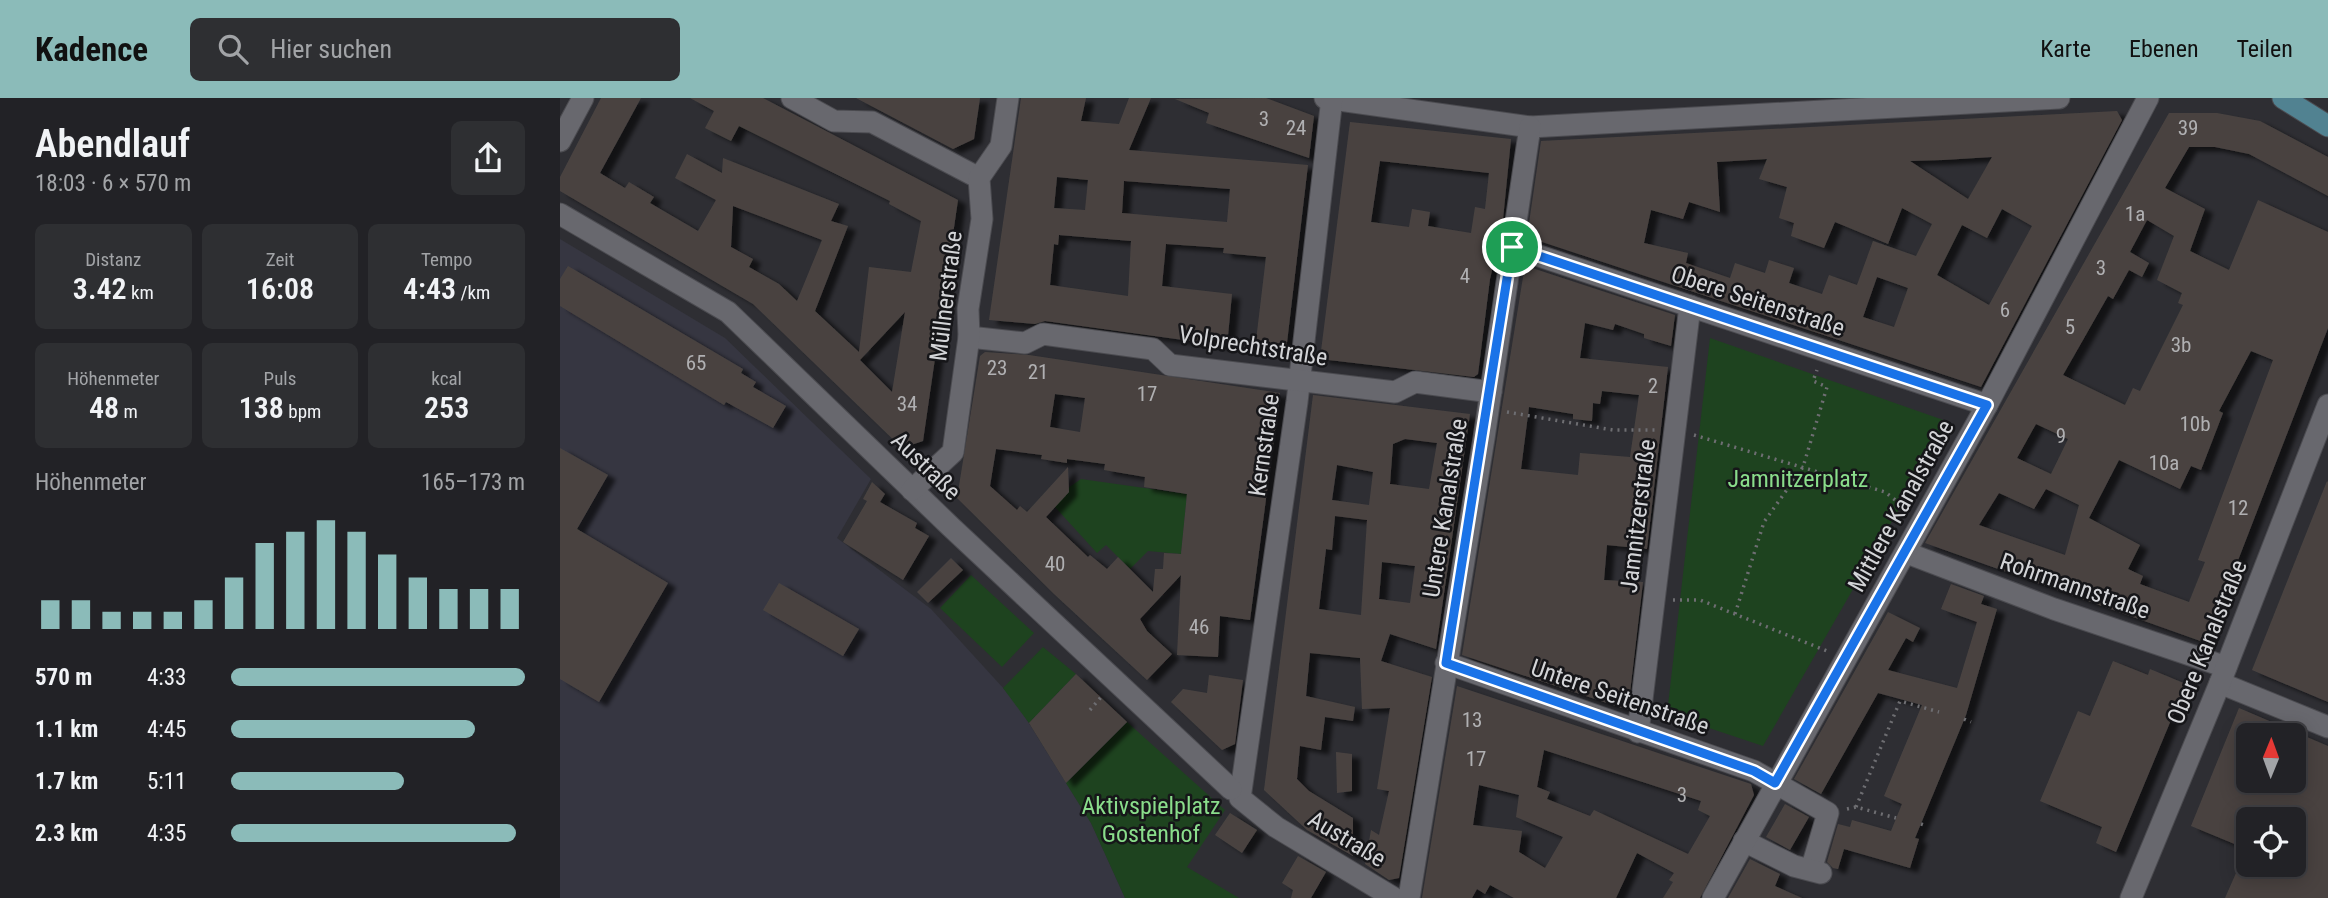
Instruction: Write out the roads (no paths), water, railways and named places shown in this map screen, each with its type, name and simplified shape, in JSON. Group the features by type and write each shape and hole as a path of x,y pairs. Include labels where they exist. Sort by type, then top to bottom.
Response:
{"main road":[{"path":"2283,98 2328,126"}],"street":[{"path":"560,141 583,98"},
{"path":"792,98 834,121 872,122 979,178 1001,146 1008,98"},
{"path":"1329,99 1530,127 2059,98"},
{"name":"Mittlere Kanalstraße","path":"1713,898 1775,783 1924,522 2148,98"},
{"name":"Kernstraße","path":"1236,794 1299,381 1329,99"},
{"name":"Untere Kanalstraße","path":"1409,898 1530,127"},
{"name":"Müllnerstraße","path":"912,490 953,453 969,337 968,309 982,219 979,178"},
{"name":"Austraße","path":"560,214 728,312 912,490 1236,794 1276,827 1394,898"},
{"name":"Obere Seitenstraße","path":"1512,247 1987,405"},
{"name":"Jamnitzerstraße","path":"1637,732 1690,306"},
{"name":"Volprechtstraße","path":"969,337 1025,343 1043,334 1153,349 1170,365 1395,392 1415,382 1489,400"},
{"name":"Obere Kanalstraße","path":"2131,898 2223,675 2328,405"},
{"name":"Rohrmannstraße","path":"1906,553 2223,675 2328,727"},
{"name":"Untere Seitenstraße","path":"1446,663 1754,771 1828,813 1818,867 1794,866 1744,841"}],"park label":[{"name":"Jamnitzerplatz","path":"1798,479"},
{"name":"Aktivspielplatz Gostenhof","path":"1151,820"}]}
